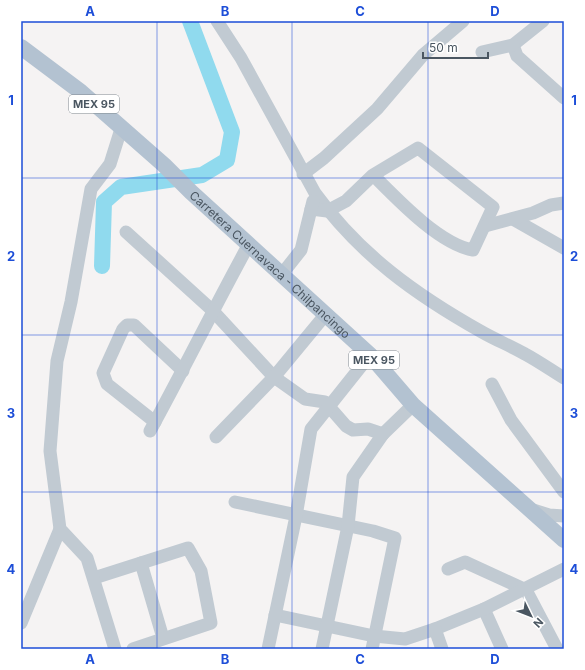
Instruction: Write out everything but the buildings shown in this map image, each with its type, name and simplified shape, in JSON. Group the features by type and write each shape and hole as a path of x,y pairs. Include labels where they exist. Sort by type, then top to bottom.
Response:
{"main road":[{"name":"Carretera Cuernavaca - Chilpancingo","path":"21,47 81,92 164,165 191,192 370,355 413,405 559,536"}],"street":[{"path":"217,21 241,58 303,174 315,193 328,210 375,261 419,294 483,333 525,354 564,378"},
{"path":"303,174 324,158 377,109 423,55 463,21"},
{"path":"482,52 513,45 543,21"},
{"path":"513,45 517,56 564,98"},
{"path":"21,623 60,529 50,451 57,361 72,302 90,189 110,164 122,129"},
{"path":"311,209 328,210 346,201 373,175 418,148 493,208 473,250 464,248 447,240 420,219 373,175"},
{"path":"282,274 301,250 315,193"},
{"path":"484,226 533,213 551,205 564,204"},
{"path":"513,219 564,248"},
{"path":"126,232 212,310 274,377 305,399 325,402 330,405 346,426 353,430 368,429 383,434"},
{"path":"183,371 134,325 127,326 123,329 103,373 107,384 153,426 183,371 212,310 249,244"},
{"path":"216,437 274,377 326,314"},
{"path":"268,649 296,516 312,428 370,355"},
{"path":"492,384 511,420 564,492"},
{"path":"322,649 348,526 352,477 383,434 413,405"},
{"path":"235,502 348,526 395,538 372,649"},
{"path":"528,508 549,515 564,516"},
{"path":"60,529 87,558 115,649"},
{"path":"94,578 188,548 201,571 211,623 133,649"},
{"path":"448,569 466,562 526,590 557,649"},
{"path":"141,563 163,638"},
{"path":"274,615 374,636 405,639 435,630 484,609 526,590 564,569"},
{"path":"484,609 502,649"},
{"path":"435,630 442,649"}],"waterway":[{"path":"102,266 104,202 121,187 202,175 227,160 232,132 190,21"}]}
